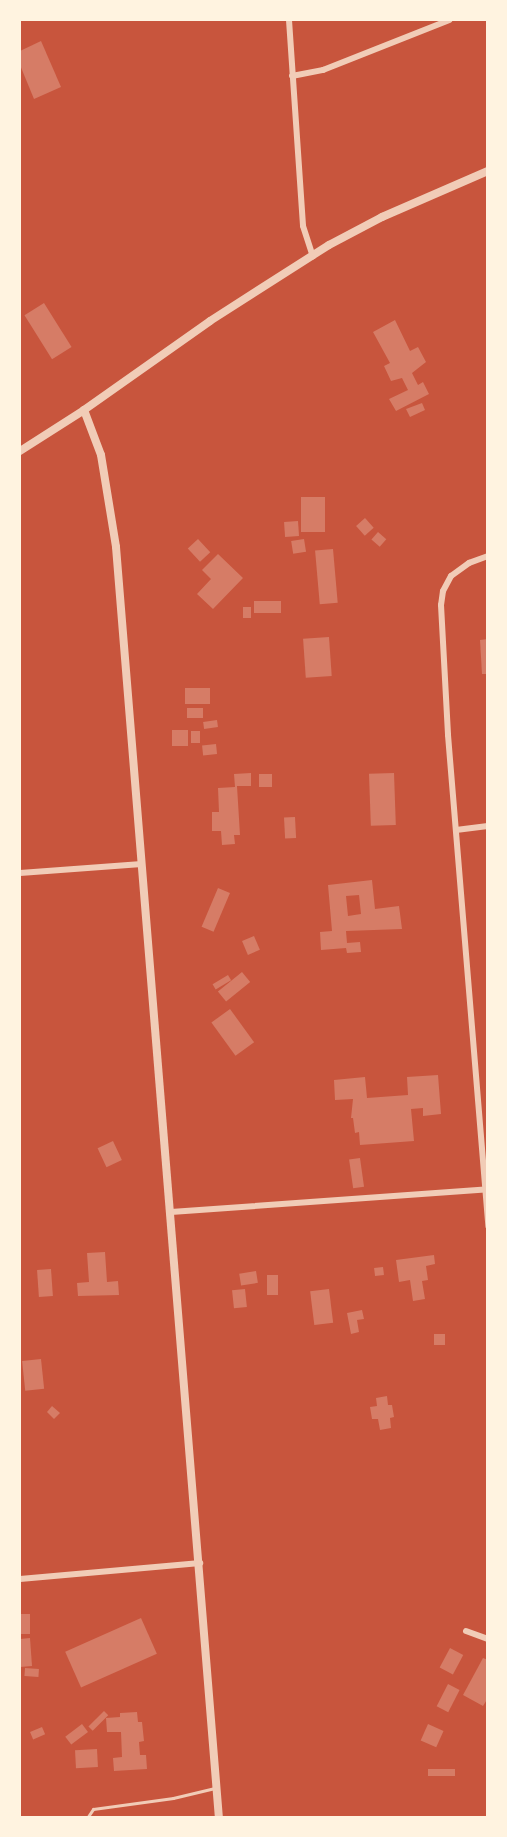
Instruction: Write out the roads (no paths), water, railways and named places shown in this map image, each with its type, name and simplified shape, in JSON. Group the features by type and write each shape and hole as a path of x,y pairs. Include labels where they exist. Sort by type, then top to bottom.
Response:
{"street":[{"path":"289,20 303,226 313,256"},
{"path":"292,76 323,70 449,20"},
{"path":"20,451 84,410 210,321 313,256 382,217 488,171"},
{"path":"84,410 101,455 111,504 200,1563 219,1818"},
{"path":"488,556 469,563 451,576 443,591 441,605 456,830 488,1226"},
{"path":"456,830 488,826"},
{"path":"20,873 142,864"},
{"path":"171,1212 486,1189"},
{"path":"20,1579 200,1563"},
{"path":"466,1631 488,1639"}],"lane":[{"path":"87,1818 93,1809 173,1798 217,1788"}]}
